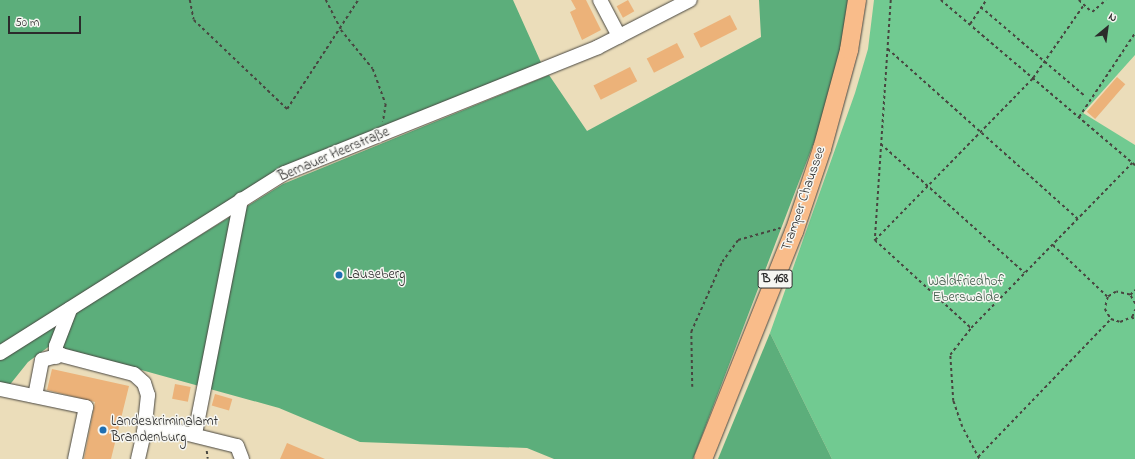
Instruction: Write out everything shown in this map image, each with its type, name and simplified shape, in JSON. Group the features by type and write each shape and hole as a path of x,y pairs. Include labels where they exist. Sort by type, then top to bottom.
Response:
{"main road":[{"name":"Tramper Chaussee","path":"703,459 794,232 838,96 857,0"}],"street":[{"path":"600,0 619,36"},
{"name":"Bernauer Heerstraße","path":"0,353 241,199 285,173 619,36 690,0"},
{"path":"195,434 241,199"},
{"path":"56,357 56,346 70,309"},
{"path":"35,396 42,360 56,357 134,374 144,383 148,395 144,432 138,459"},
{"path":"0,389 86,407 75,459"},
{"path":"144,432 164,428 195,434 237,446 242,459"}],"path":[{"path":"190,0 194,20 287,109 341,30 358,0"},
{"path":"326,0 341,30 373,69 386,104 383,126"},
{"path":"874,240 891,0"},
{"path":"941,0 1135,165"},
{"path":"970,24 986,0"},
{"path":"1079,0 1092,12 1106,0"},
{"path":"874,240 1033,78 1084,6"},
{"path":"981,7 1085,96"},
{"path":"1079,117 1135,33"},
{"path":"888,49 1078,219"},
{"path":"881,144 1025,273"},
{"path":"1111,319 978,458 962,427 949,372 950,356 970,328 1132,163"},
{"path":"692,387 692,332 722,262 738,240 768,229 794,232"},
{"path":"874,240 970,328"},
{"path":"1053,245 1108,297"},
{"path":"1130,295 1135,290"},
{"path":"1108,297 1121,292 1130,295 1135,304"},
{"path":"1108,297 1105,309 1111,319 1120,322 1132,317 1135,310"},
{"path":"1132,317 1135,320"}],"green space":[{"path":"0,0 513,0 543,67 281,168 0,349"},
{"path":"759,0 853,0 834,90 693,459 554,459 527,448 360,442 279,408 51,345 28,362 8,387 0,385 0,359 283,184 549,75 587,131 761,37"},
{"name":"Waldfriedhof Eberswalde","path":"874,0 1135,0 1135,55 1083,113 1135,145 1135,459 832,459 770,333 855,93 868,49"},
{"path":"770,333 832,459 718,459"}],"building":[{"path":"571,0 586,0 601,30 582,40 570,12 576,9"},
{"path":"628,0 634,11 623,18 617,6"},
{"path":"730,15 737,29 701,48 693,34"},
{"path":"677,43 684,57 654,73 647,58"},
{"path":"630,67 637,81 601,100 593,86"},
{"path":"1117,77 1125,84 1095,119 1087,112"},
{"name":"Landeskriminalamt Brandenburg","path":"52,369 129,386 111,459 84,459 95,402 47,390"},
{"path":"175,384 191,387 188,402 172,399"},
{"path":"215,394 232,399 229,410 212,406"},
{"path":"287,443 325,459 280,459"}],"place":[{"name":"Lauseberg","path":"339,275"},
{"name":"Landeskriminalamt Brandenburg","path":"103,430"}]}
